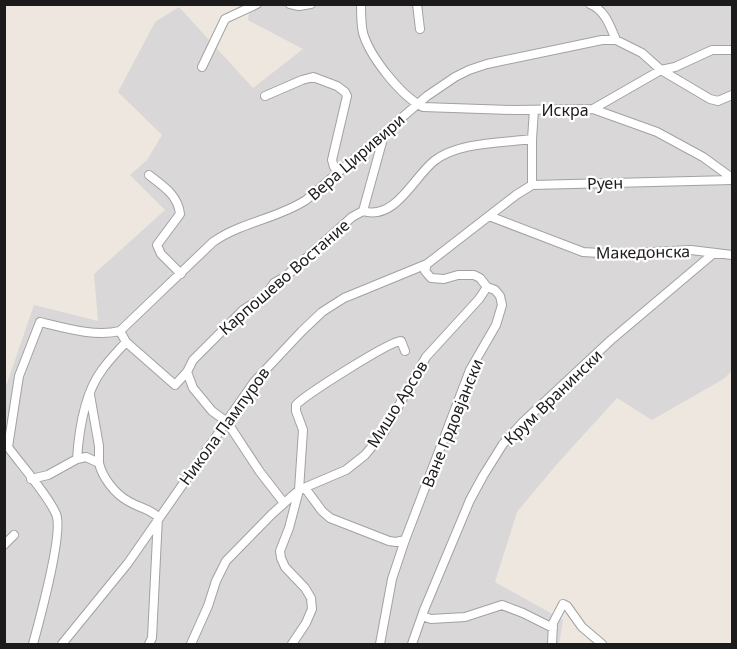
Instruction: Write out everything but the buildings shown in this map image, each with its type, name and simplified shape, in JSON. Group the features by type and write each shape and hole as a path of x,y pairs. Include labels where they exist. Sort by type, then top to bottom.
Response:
{"street":[{"path":"202,67 225,19 257,4"},
{"path":"290,4 299,6 311,4"},
{"path":"361,4 363,33 368,44 383,69 417,104"},
{"path":"417,4 420,29"},
{"path":"590,4 599,9 616,40 642,53 661,70 710,99 718,100 732,95"},
{"name":"Вера Циривири","path":"120,331 222,236 296,207 314,195 417,104 455,77 469,70 527,55 602,40 616,40"},
{"path":"593,109 661,70 675,67 712,50 732,50"},
{"path":"265,96 313,77 337,86 345,92 347,96 332,160 339,172"},
{"name":"Искра","path":"417,104 435,108 593,109 657,132 703,157 732,179"},
{"path":"489,216 532,185 534,110"},
{"path":"363,211 385,131"},
{"name":"Карпошево Востание","path":"126,342 175,385 187,372 193,360 243,310 266,295 274,283 285,277 340,227 363,211 371,213 386,210 435,160 448,152 462,148 532,140"},
{"path":"149,175 173,195 179,205 180,214 157,245 161,254 181,274"},
{"name":"Руен","path":"532,185 732,179"},
{"name":"Македонска","path":"489,216 582,252 616,254 691,250 732,255"},
{"name":"Никола Пампуров","path":"62,645 128,563 260,376 322,312 344,298 427,264 489,216"},
{"name":"Крум Вранински","path":"412,645 470,500 511,434 611,340 714,253"},
{"path":"427,264 425,271 431,278 444,279 458,275 474,275 480,278 487,287"},
{"name":"Мишо Арсов","path":"191,645 226,561 284,503 302,489 346,470 365,455 384,432 426,357 479,299 487,287"},
{"name":"Ване Грдовјански","path":"380,645 392,579 405,540 470,370 485,347 500,314 502,305 500,296 495,290 487,287"},
{"path":"33,645 47,588 58,518 6,448 20,376 40,322 106,333 120,331 126,342 101,370 89,394 78,437 77,459"},
{"path":"292,645 312,609 311,598 305,588 285,567 280,551 302,489 303,430 296,411 298,402 340,373 394,342 401,341 405,351"},
{"path":"187,372 193,388 212,411 227,422 284,503"},
{"path":"89,394 99,446 99,463 108,482 127,501 149,509 158,518 153,630 149,645"},
{"path":"31,479 48,475 77,459 86,457 99,463"},
{"path":"302,489 330,518 389,541 405,540"},
{"path":"4,545 14,535"},
{"path":"552,645 553,628 558,609 563,604 567,606 582,627 602,645"},
{"path":"422,616 431,619 465,617 488,612 502,605 553,628"}],"shaded area":[{"path":"250,5 732,5 732,370 725,378 652,420 617,398 517,512 495,582 563,620 559,644 5,644 5,389 34,305 98,321 94,274 165,210 130,175 147,160 162,135 118,92 155,22 179,7 253,88 303,49 248,20"}]}
